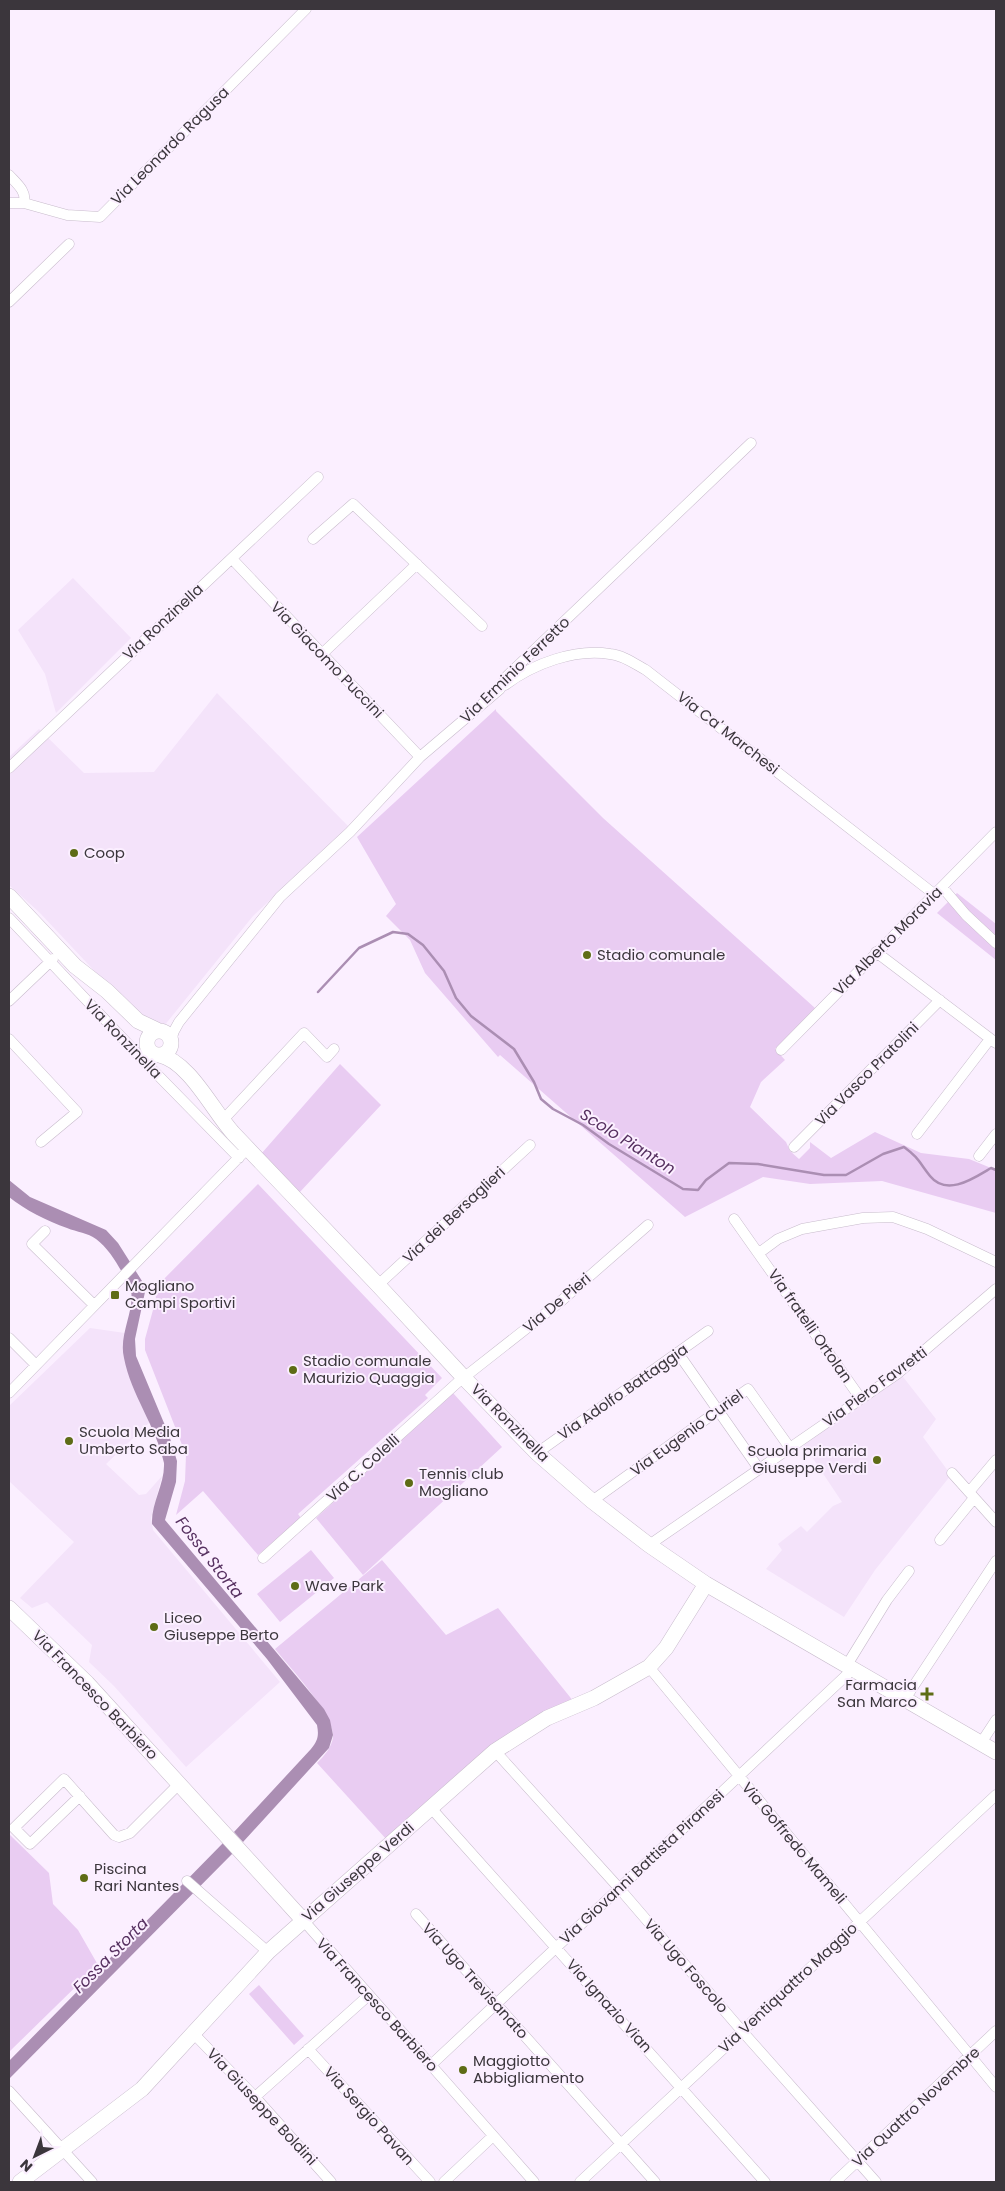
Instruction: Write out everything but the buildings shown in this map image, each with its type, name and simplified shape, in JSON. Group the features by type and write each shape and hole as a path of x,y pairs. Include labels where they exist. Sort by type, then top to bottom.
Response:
{"street":[{"name":"Via Leonardo Ragusa","path":"9,204 24,203 66,215 100,217 306,9"},
{"path":"9,175 24,192 24,203"},
{"path":"9,302 69,244"},
{"name":"Via Erminio Ferretto","path":"164,1041 280,897 345,837 420,757 478,710 500,688 507,676 751,443"},
{"name":"Via Ronzinella","path":"9,768 318,477"},
{"path":"313,539 353,504 482,626"},
{"name":"Via Giacomo Puccini","path":"235,562 420,757"},
{"path":"322,654 416,564"},
{"name":"Via Ca' Marchesi","path":"500,688 523,672 539,664 584,653 612,654 627,660 646,670 938,890 996,943"},
{"name":"Via Alberto Moravia","path":"781,1050 938,890 994,838"},
{"name":"Via Ronzinella","path":"9,896 56,957 243,1153 378,1285 537,1452 592,1501 649,1545 706,1584 996,1752"},
{"name":"Via Ronzinella","path":"9,918 164,1041 200,1088 243,1153"},
{"path":"876,952 993,1041 917,1134"},
{"path":"9,1001 56,957"},
{"name":"Via Vasco Pratolini","path":"794,1147 940,1000"},
{"name":"Via Ronzinella","path":"132,1015 142,1029 150,1052 164,1041"},
{"path":"222,1121 304,1033 327,1057 334,1049"},
{"path":"9,1039 77,1112 41,1142"},
{"path":"980,1156 996,1134"},
{"name":"Via dei Bersaglieri","path":"378,1285 530,1145"},
{"path":"9,1393 243,1153"},
{"name":"Via fratelli Ortolan","path":"759,1253 778,1238 802,1229 863,1218 893,1217 927,1229 996,1262"},
{"name":"Via fratelli Ortolan","path":"734,1219 861,1399"},
{"name":"Via De Pieri","path":"464,1377 560,1302 648,1225"},
{"path":"45,1231 32,1244 94,1305"},
{"name":"Via Piero Favretti","path":"649,1545 897,1374 996,1289"},
{"name":"Via Adolfo Battaggia","path":"537,1452 708,1331"},
{"path":"9,1338 36,1365"},
{"path":"678,1354 759,1469"},
{"name":"Via C. Colelli","path":"263,1558 464,1377"},
{"name":"Via Eugenio Curiel","path":"592,1501 748,1389 790,1448"},
{"path":"940,1540 996,1460"},
{"path":"952,1473 996,1522"},
{"path":"905,1699 996,1561"},
{"path":"850,1667 888,1600 909,1571"},
{"name":"Via Giuseppe Verdi","path":"20,2182 142,2090 192,2032 268,1952 495,1751 547,1718 594,1698 650,1667 666,1648 706,1584"},
{"name":"Via Francesco Barbiero","path":"9,1608 87,1683 303,1920 534,2182"},
{"name":"Via Goffredo Mameli","path":"650,1667 996,2087"},
{"name":"Via Giovanni Battista Piranesi","path":"431,2065 739,1776 850,1667"},
{"path":"980,1743 996,1720"},
{"name":"Via Ugo Foscolo","path":"495,1751 619,1888 742,2031 876,2182"},
{"path":"80,1796 30,1844 14,1828 64,1778 80,1796 114,1835 119,1837 130,1833 179,1784"},
{"name":"Via Ventiquattro Maggio","path":"580,2182 996,1795"},
{"name":"Via Ignazio Vian","path":"431,1808 765,2182"},
{"path":"188,1882 197,1892 268,1952"},
{"name":"Via Ugo Trevisanato","path":"416,1914 655,2182"},
{"path":"255,2097 369,1995"},
{"name":"Via Quattro Novembre","path":"835,2182 996,2031"},
{"name":"Via Giuseppe Boldini","path":"192,2032 255,2097 331,2182"},
{"name":"Via Sergio Pavan","path":"308,2049 430,2182"},
{"path":"9,2091 92,2182"},
{"path":"444,2182 493,2136"}],"shaded area":[{"path":"73,578 131,638 56,713 45,674 18,630"},
{"path":"217,693 349,827 253,916 164,1026 149,1029 39,912 9,885 9,757 39,729 84,773 154,772"},
{"name":"Stadio comunale","path":"496,709 603,818 815,1008 775,1049 785,1060 761,1082 750,1107 786,1142 790,1151 799,1159 810,1148 810,1142 831,1158 875,1132 921,1153 969,1159 996,1170 996,1213 882,1181 810,1184 763,1177 685,1217 500,1055 498,1057 425,973 410,940 386,916 396,904 357,837"},
{"path":"957,893 996,924 996,960 937,913"},
{"path":"340,1064 381,1105 299,1193 261,1154"},
{"path":"9,1180 30,1197 106,1230 118,1243 142,1281 145,1292 135,1339 136,1356 169,1435 177,1461 176,1482 165,1520 324,1709 330,1720 333,1735 329,1748 243,1842 234,1832 313,1746 317,1738 317,1725 267,1659 152,1524 152,1516 164,1471 164,1463 155,1436 127,1372 124,1358 123,1339 132,1295 130,1286 115,1261 96,1239 90,1235 44,1219 15,1202 9,1197"},
{"name":"Stadio comunale Maurizio Quaggia","path":"258,1184 442,1378 425,1395 428,1398 298,1514 301,1518 258,1555 203,1491 176,1515 185,1481 186,1455 145,1350 145,1339 156,1299 155,1288"},
{"path":"90,1328 125,1333 151,1421 106,1464 139,1495 146,1494 162,1476 151,1518 153,1530 280,1682 186,1767 114,1686 89,1662 92,1645 47,1602 32,1608 20,1598 74,1542 9,1481 9,1406"},
{"name":"Scuola primaria Giuseppe Verdi","path":"900,1373 936,1419 923,1437 951,1475 875,1570 844,1617 766,1569 782,1550 778,1544 801,1526 807,1532 833,1506 842,1502 804,1445"},
{"name":"Tennis club Mogliano","path":"453,1393 502,1447 363,1575 316,1518"},
{"name":"Wave Park","path":"311,1550 334,1578 280,1622 257,1594"},
{"path":"382,1560 446,1635 498,1608 574,1702 387,1840 317,1763 331,1744 333,1737 331,1727 319,1704 275,1649"},
{"path":"9,1834 49,1873 53,1904 78,1930 98,1965 9,2052"},
{"path":"224,1842 233,1853 9,2079 9,2061"},
{"path":"259,1985 304,2036 294,2045 249,1994"}],"waterway":[{"name":"Scolo Pianton","path":"318,992 359,948 393,932 408,934 423,945 444,971 456,998 471,1016 514,1049 534,1082 541,1099 553,1109 583,1125 609,1144 683,1189 698,1190 706,1180 729,1163 758,1164 824,1175 846,1175 883,1154 904,1147 916,1157 930,1176 944,1185 961,1184 991,1168 996,1170"}],"place":[{"name":"Coop","path":"74,853"},
{"name":"Stadio comunale","path":"587,955"},
{"name":"Mogliano Campi Sportivi","path":"115,1295"},
{"name":"Stadio comunale Maurizio Quaggia","path":"293,1370"},
{"name":"Scuola Media Umberto Saba","path":"69,1441"},
{"name":"Scuola primaria Giuseppe Verdi","path":"877,1460"},
{"name":"Tennis club Mogliano","path":"409,1483"},
{"name":"Wave Park","path":"295,1586"},
{"name":"Liceo Giuseppe Berto","path":"154,1627"},
{"name":"Farmacia San Marco","path":"927,1694"},
{"name":"Piscina Rari Nantes","path":"84,1878"},
{"name":"Maggiotto Abbigliamento","path":"463,2070"}],"water label":[{"name":"Fossa Storta","path":"210,1557"},
{"name":"Fossa Storta","path":"110,1955"}]}
